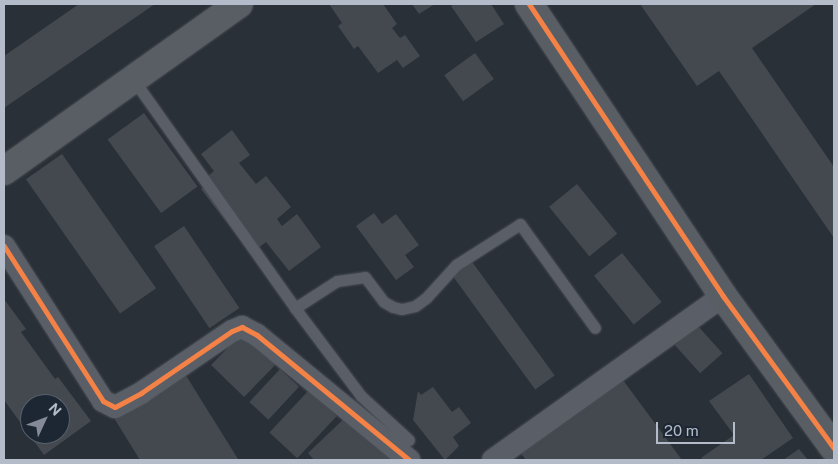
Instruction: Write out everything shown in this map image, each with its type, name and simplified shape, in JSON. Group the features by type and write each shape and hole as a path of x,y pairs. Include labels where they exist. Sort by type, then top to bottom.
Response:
{"street":[{"path":"4,171 239,4"},
{"path":"529,4 723,296 834,448"},
{"path":"4,246 103,401 115,407 141,393 232,331 242,327 257,335 409,450"},
{"path":"493,460 723,296"}],"lane":[{"path":"133,79 295,308 361,396 409,450"},
{"path":"295,308 337,281 365,277 384,302 393,307 415,306 426,298 456,265 520,224 595,328"}],"building":[{"path":"79,4 155,4 4,108 4,56"},
{"path":"329,4 383,4 397,24 392,28 400,38 405,35 420,56 403,68 397,60 378,73 358,46 354,49 338,26 342,23"},
{"path":"412,4 435,4 419,14"},
{"path":"455,4 491,4 504,24 476,42 451,6"},
{"path":"640,4 816,4 752,48 834,167 834,238 719,71 697,86"},
{"path":"475,53 494,79 463,101 444,75"},
{"path":"144,113 197,187 161,213 108,139"},
{"path":"232,130 250,155 239,163 256,184 266,176 291,207 277,219 282,226 297,214 321,247 289,271 266,242 251,254 201,189 210,182 206,178 214,171 201,154"},
{"path":"62,154 156,288 120,314 26,179"},
{"path":"577,184 617,234 589,256 549,207"},
{"path":"374,213 382,224 396,214 419,245 405,255 414,267 396,280 356,226"},
{"path":"184,226 239,308 210,328 154,246"},
{"path":"622,253 662,302 634,325 594,276"},
{"path":"470,259 555,375 535,390 451,273"},
{"path":"4,299 26,329 21,332 55,379 58,377 91,421 70,436 70,394 20,394 20,422 4,400"},
{"path":"697,325 722,353 700,373 675,345"},
{"path":"243,332 276,364 244,397 211,365"},
{"path":"280,369 299,387 268,420 249,402"},
{"path":"185,374 238,459 140,460 114,418"},
{"path":"749,374 793,438 761,460 703,460 701,458 734,435 709,401"},
{"path":"620,376 682,460 526,460 519,451"},
{"path":"433,387 452,412 459,407 471,423 453,437 459,446 445,460 413,420 418,391 421,395"},
{"path":"309,390 337,416 297,458 269,432"},
{"path":"350,413 394,460 314,460 308,453"},
{"path":"36,444 59,444 44,455"},
{"path":"799,449 808,460 783,460"}],"cycle path":[{"path":"529,4 723,296 834,448"},
{"path":"4,246 103,401 115,407 141,393 232,331 242,327 257,335 409,460"}]}
